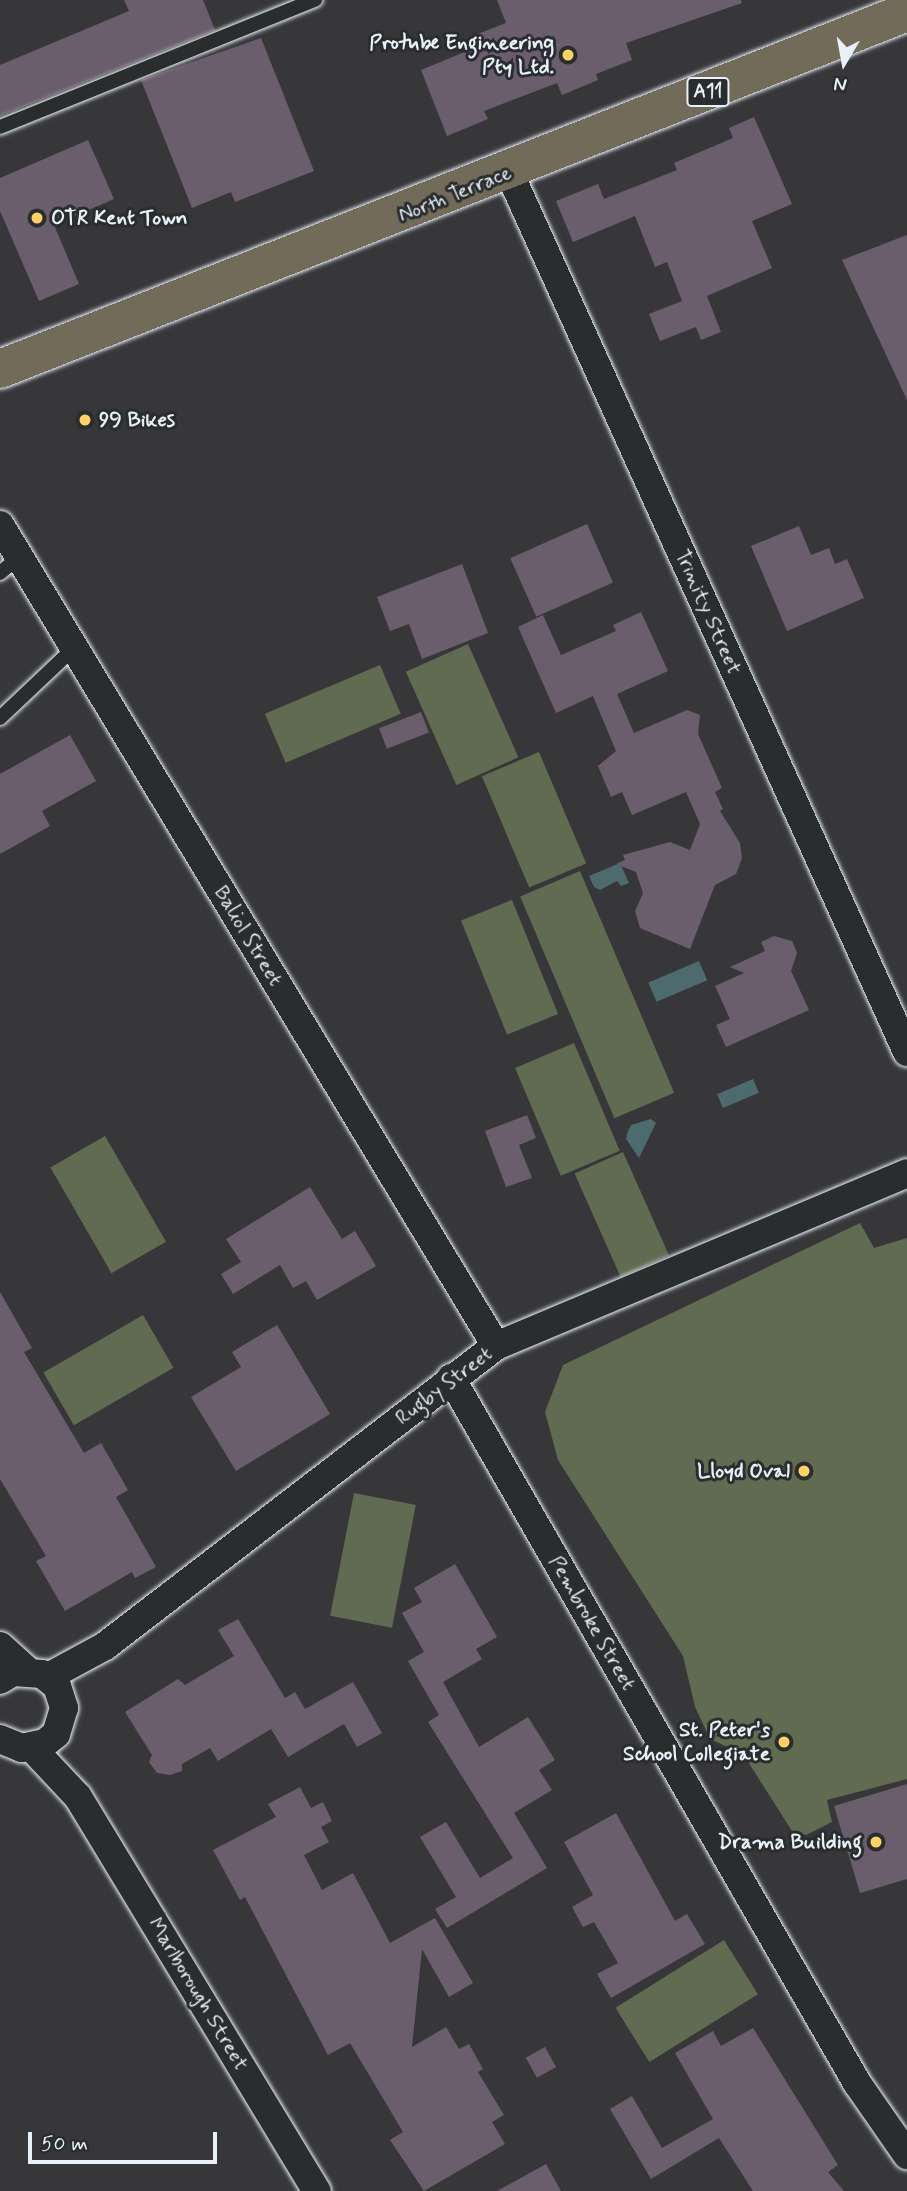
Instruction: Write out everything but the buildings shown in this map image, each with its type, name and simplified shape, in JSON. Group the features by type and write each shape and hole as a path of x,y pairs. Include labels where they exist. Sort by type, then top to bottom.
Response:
{"main road":[{"name":"North Terrace","path":"0,369 509,172 907,12"}],"street":[{"name":"Trinity Street","path":"509,172 907,1052"},
{"name":"Baliol Street","path":"0,526 9,565 74,648 496,1346"},
{"name":"Rugby Street","path":"0,1680 46,1681 105,1646 496,1346 907,1173"},
{"name":"Pembroke Street","path":"451,1378 857,2083 907,2155"},
{"path":"0,1646 46,1681 62,1722 44,1741 0,1739"},
{"name":"Marlborough Street","path":"44,1741 317,2191"}],"lane":[{"path":"0,128 315,0"},
{"path":"0,718 74,648"}],"green space":[{"path":"468,644 518,757 456,785 406,672"},
{"path":"380,665 401,714 286,763 265,714"},
{"path":"539,752 586,863 529,888 482,776"},
{"path":"580,871 674,1093 614,1118 520,896"},
{"path":"512,900 558,1014 507,1035 461,921"},
{"path":"574,1043 620,1151 561,1176 515,1068"},
{"path":"105,1136 166,1242 111,1273 50,1168"},
{"path":"623,1152 669,1255 621,1277 575,1174"},
{"name":"St. Peter's School Collegiate","path":"860,1223 874,1248 907,1238 907,1779 827,1800 832,1822 806,1835 792,1831 743,1754 710,1739 695,1707 683,1656 558,1460 545,1412 563,1365"},
{"path":"143,1315 174,1368 74,1425 43,1372"},
{"path":"354,1493 416,1505 392,1628 330,1616"},
{"path":"724,1940 758,1994 649,2062 615,2008"}],"water":[{"path":"620,863 629,883 621,886 617,881 600,890 594,887 589,876"},
{"path":"699,961 707,980 657,1002 648,982"},
{"path":"753,1079 759,1093 723,1108 717,1094"},
{"path":"651,1119 656,1123 639,1158 626,1139 628,1131 631,1125"}],"place":[{"name":"Protube Engineering Pty Ltd.","path":"568,55"},
{"name":"OTR Kent Town","path":"37,218"},
{"name":"99 Bikes","path":"85,420"},
{"name":"Lloyd Oval","path":"804,1471"},
{"name":"St. Peter's School Collegiate","path":"784,1742"},
{"name":"Drama Building","path":"876,1842"}]}
